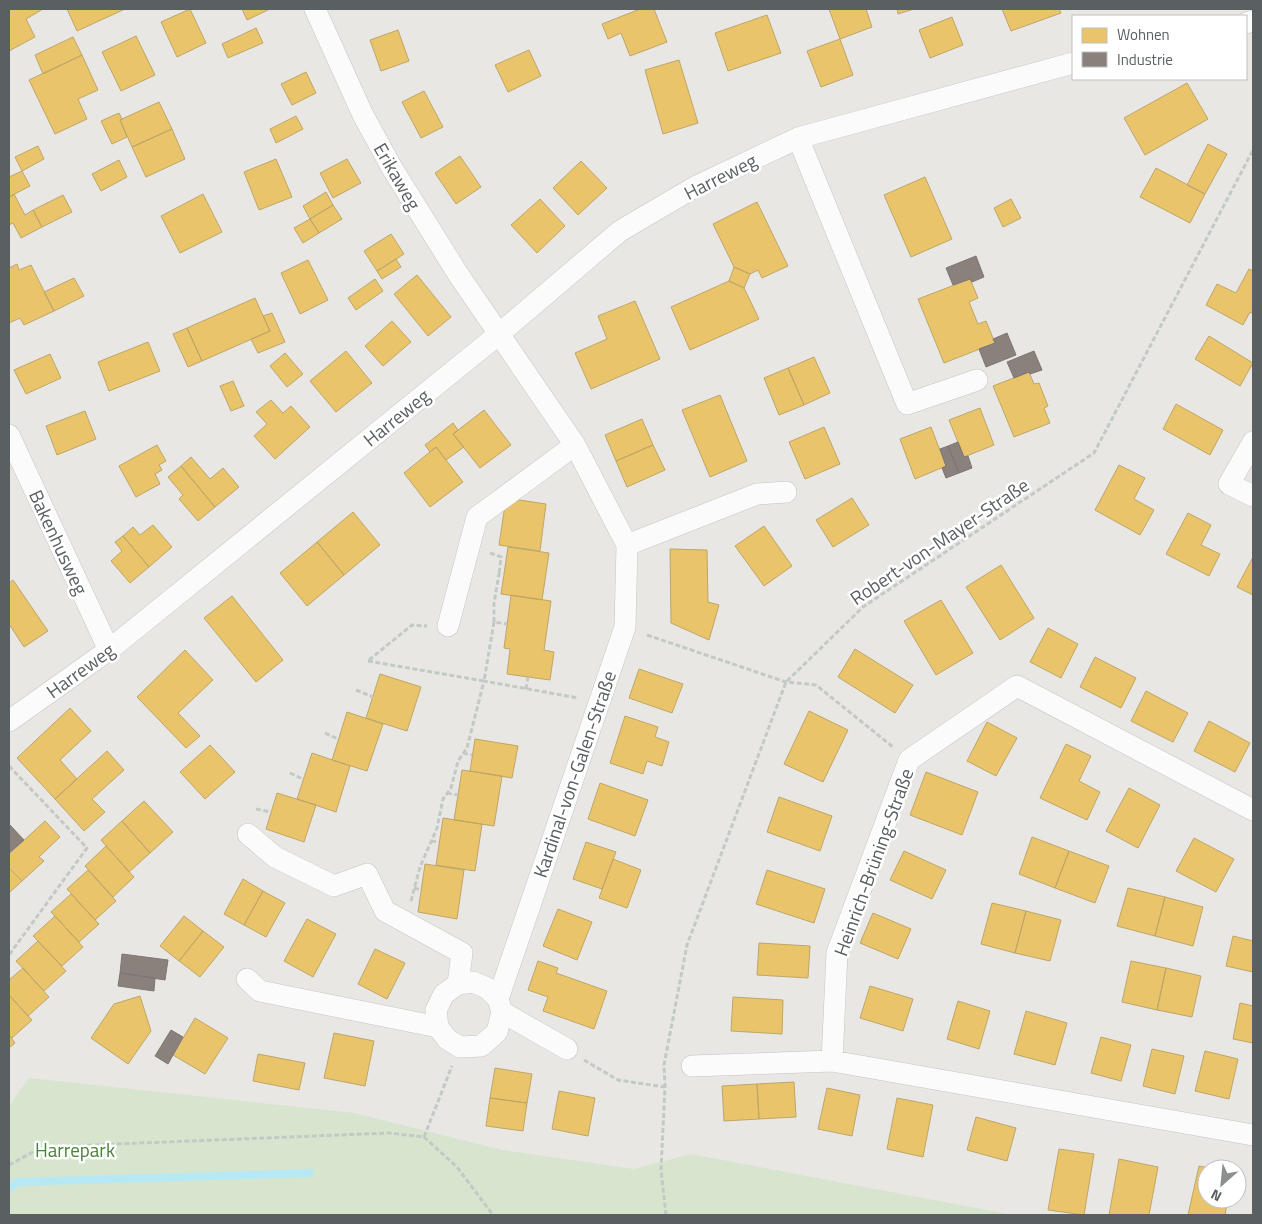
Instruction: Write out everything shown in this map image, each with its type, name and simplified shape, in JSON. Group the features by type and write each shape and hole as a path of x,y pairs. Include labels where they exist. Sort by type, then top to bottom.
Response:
{"street":[{"name":"Erikaweg","path":"316,9 363,115 392,168 458,274 499,334"},
{"name":"Harreweg","path":"9,721 108,650 499,334 620,231 695,187 798,138 1072,63"},
{"path":"798,138 907,404 977,380"},
{"name":"Kardinal-von-Galen-Straße","path":"460,1047 481,1046 497,1032 500,1005 624,627 627,545 575,445 499,334"},
{"name":"Bakenhusweg","path":"9,435 108,650"},
{"path":"1253,442 1229,484 1253,496"},
{"path":"448,626 477,517 575,445"},
{"path":"627,545 756,494 786,492"},
{"name":"Heinrich-Brüning-Straße","path":"832,1061 837,953 910,760 1017,686 1253,810"},
{"path":"248,834 275,857 334,886 368,874 385,911 462,953 458,984"},
{"path":"247,979 260,991 438,1027"},
{"path":"460,1047 447,1039 438,1027 436,1010 444,994 458,984 473,982 487,988 500,1005 567,1049"},
{"path":"692,1066 832,1061 1253,1135"}],"path":[{"name":"Robert-von-Mayer-Straße","path":"666,1215 662,1170 664,1065 687,945 786,682 863,607 1094,453 1253,150"},
{"path":"407,923 414,888 437,828 443,800 451,788 458,761 467,748 484,681 494,622 494,603 501,557 490,553 491,546"},
{"path":"499,574 504,575"},
{"path":"494,622 507,624"},
{"path":"448,626 412,625 368,661 599,702"},
{"path":"624,627 786,682 816,685 910,760"},
{"path":"526,689 528,677"},
{"path":"356,690 373,697"},
{"path":"325,733 338,738"},
{"path":"463,753 472,755"},
{"path":"9,766 87,848 9,955"},
{"path":"290,773 303,779"},
{"path":"448,793 458,795"},
{"path":"256,809 271,812"},
{"path":"431,841 440,842"},
{"path":"414,888 421,890"},
{"path":"424,1138 460,1047"},
{"path":"567,1049 618,1080 665,1086"},
{"path":"9,1165 42,1147 389,1133 424,1138 457,1167 493,1215"}],"green space":[{"name":"Harrepark","path":"29,1078 355,1113 503,1150 634,1169 691,1154 1013,1215 9,1215 9,1106"}],"building: Wohnen":[{"path":"9,9 43,9 26,19 35,37 9,51"},
{"path":"67,9 125,9 77,31"},
{"path":"190,9 206,43 177,57 161,22"},
{"path":"242,9 270,9 247,20"},
{"path":"640,9 654,9 667,42 630,56 621,33 608,39 602,24"},
{"path":"829,9 866,9 872,27 840,39"},
{"path":"897,9 914,9 898,14"},
{"path":"1002,9 1059,9 1061,13 1011,31"},
{"path":"767,15 781,53 728,71 715,33"},
{"path":"952,17 963,45 930,58 919,30"},
{"path":"256,28 263,43 228,58 222,44"},
{"path":"398,30 409,61 381,71 370,40"},
{"path":"136,36 155,75 121,91 102,52"},
{"path":"73,37 82,55 43,74 35,55"},
{"path":"840,39 853,75 821,87 807,51"},
{"path":"529,50 541,76 508,92 495,65"},
{"path":"82,55 98,90 78,99 87,119 55,134 29,80"},
{"path":"679,60 698,123 663,134 645,70"},
{"path":"306,72 316,93 292,105 281,84"},
{"path":"1187,83 1208,119 1145,155 1124,118"},
{"path":"424,91 443,127 421,138 402,102"},
{"path":"159,102 172,129 132,147 120,120"},
{"path":"119,113 127,137 112,144 101,121"},
{"path":"296,116 303,129 276,143 270,129"},
{"path":"172,129 185,159 146,177 132,147"},
{"path":"1208,144 1227,154 1205,194 1187,185"},
{"path":"38,146 44,159 22,171 15,157"},
{"path":"460,156 481,187 456,204 435,173"},
{"path":"276,159 292,197 259,210 244,172"},
{"path":"347,159 361,183 333,198 320,173"},
{"path":"119,160 127,177 101,191 92,174"},
{"path":"581,161 607,188 578,215 553,188"},
{"path":"1156,168 1205,194 1190,223 1140,197"},
{"path":"22,171 30,186 9,197 9,177"},
{"path":"925,177 952,239 911,257 884,195"},
{"path":"326,192 333,205 310,219 303,206"},
{"path":"14,194 25,215 33,210 42,227 21,238 13,223 9,225 9,197"},
{"path":"203,194 222,232 180,253 161,216"},
{"path":"63,195 72,212 42,227 33,210"},
{"path":"540,199 565,226 537,253 511,225"},
{"path":"1011,199 1021,218 1003,227 994,208"},
{"path":"757,202 788,266 762,278 758,270 750,274 734,267 713,224"},
{"path":"333,205 342,219 319,233 310,219"},
{"path":"310,219 319,233 303,243 294,228"},
{"path":"391,234 404,254 377,271 364,251"},
{"path":"396,259 401,267 382,279 377,271"},
{"path":"308,260 328,300 300,314 281,273"},
{"path":"17,264 19,270 31,265 54,311 24,325 20,318 9,323 9,268"},
{"path":"734,267 750,274 744,288 729,281"},
{"path":"1249,269 1253,271 1253,314 1250,312 1243,325 1206,305 1217,284 1236,293"},
{"path":"417,275 451,317 428,336 394,294"},
{"path":"74,278 84,296 54,311 44,292"},
{"path":"375,279 383,291 356,310 348,298"},
{"path":"970,279 978,298 969,302 978,324 986,321 995,343 944,363 918,299"},
{"path":"729,281 744,288 759,319 690,350 671,307"},
{"path":"255,298 270,331 202,361 187,328"},
{"path":"635,301 660,359 591,389 575,353 607,339 598,316"},
{"path":"272,313 285,342 258,353 251,339 270,331 263,316"},
{"path":"392,321 411,342 383,366 365,346"},
{"path":"187,328 202,361 188,367 173,334"},
{"path":"1209,336 1253,363 1240,386 1195,359"},
{"path":"148,342 160,371 109,391 98,362"},
{"path":"346,351 372,383 336,412 310,381"},
{"path":"285,353 303,374 287,387 270,366"},
{"path":"50,354 61,378 26,394 14,370"},
{"path":"814,357 830,393 804,405 788,368"},
{"path":"788,368 804,405 779,415 764,378"},
{"path":"1029,372 1034,384 1039,383 1048,406 1044,408 1050,423 1014,437 993,386"},
{"path":"233,381 244,406 231,411 220,386"},
{"path":"720,395 747,461 710,477 682,410"},
{"path":"271,400 283,413 291,406 310,427 275,459 254,436 267,424 256,412"},
{"path":"1176,404 1223,430 1210,455 1163,429"},
{"path":"980,408 994,445 964,457 949,420"},
{"path":"484,410 511,445 480,468 453,434"},
{"path":"85,411 96,439 57,455 46,426"},
{"path":"642,419 653,445 616,461 605,435"},
{"path":"453,423 458,430 453,434 464,447 446,460 436,447 430,452 425,445"},
{"path":"824,427 840,464 805,479 789,442"},
{"path":"931,427 946,466 915,479 900,439"},
{"path":"157,445 166,461 159,465 162,470 155,474 160,484 136,497 119,466"},
{"path":"653,445 665,470 627,487 616,461"},
{"path":"436,447 463,482 430,507 404,473"},
{"path":"191,457 210,479 223,468 239,487 215,507 181,466"},
{"path":"1119,465 1145,478 1134,499 1154,510 1140,535 1095,510"},
{"path":"181,466 215,507 198,521 179,499 183,495 168,477"},
{"path":"506,498 546,504 540,551 499,545"},
{"path":"852,498 869,525 833,547 816,520"},
{"path":"353,512 380,545 344,575 317,542"},
{"path":"1188,513 1211,525 1201,545 1220,554 1209,576 1166,554"},
{"path":"153,525 172,547 149,567 123,536 133,527 140,535"},
{"path":"764,526 792,566 764,586 735,546"},
{"path":"123,536 149,567 130,583 111,561 122,551 115,542"},
{"path":"317,542 344,575 307,606 280,573"},
{"path":"508,547 549,553 542,600 501,594"},
{"path":"670,549 707,550 708,602 719,605 709,640 671,623"},
{"path":"1253,557 1253,595 1237,587"},
{"path":"1001,565 1034,618 1000,640 966,587"},
{"path":"13,580 48,631 24,647 9,624 9,583"},
{"path":"511,595 551,601 544,650 554,652 550,680 507,674 510,649 504,648"},
{"path":"232,596 283,660 256,682 204,618"},
{"path":"941,600 973,653 936,675 904,621"},
{"path":"1048,628 1078,644 1061,678 1030,662"},
{"path":"855,649 913,685 895,713 838,677"},
{"path":"185,650 213,680 178,713 200,736 186,748 137,697"},
{"path":"1095,657 1136,678 1121,708 1080,687"},
{"path":"639,669 683,684 672,713 629,698"},
{"path":"380,674 421,687 407,731 366,718"},
{"path":"1146,691 1188,713 1173,742 1131,721"},
{"path":"70,708 91,731 60,760 77,779 55,799 17,758"},
{"path":"809,711 848,730 823,782 784,764"},
{"path":"347,712 383,724 367,771 332,760"},
{"path":"625,716 658,727 655,737 669,742 662,766 647,761 643,774 610,763"},
{"path":"1209,721 1250,743 1235,772 1194,751"},
{"path":"987,722 1017,738 996,776 967,761"},
{"path":"475,739 518,746 512,778 470,771"},
{"path":"1066,744 1091,756 1079,781 1100,792 1087,820 1040,798"},
{"path":"210,745 235,772 205,799 180,772"},
{"path":"107,751 124,770 92,799 105,812 84,831 55,799"},
{"path":"312,753 350,766 336,812 297,799"},
{"path":"462,770 502,776 494,826 454,820"},
{"path":"926,772 978,792 962,835 910,815"},
{"path":"600,783 648,800 635,836 588,819"},
{"path":"1129,788 1160,805 1138,848 1106,831"},
{"path":"277,793 316,805 304,842 266,829"},
{"path":"779,797 832,816 820,851 767,832"},
{"path":"144,801 173,832 150,853 122,821"},
{"path":"443,818 482,824 475,871 436,865"},
{"path":"45,821 60,837 39,857 44,861 22,881 9,868 9,854"},
{"path":"122,821 150,853 129,872 101,840"},
{"path":"1032,837 1069,851 1055,888 1019,874"},
{"path":"1194,838 1234,859 1216,892 1176,871"},
{"path":"586,842 616,852 602,889 573,879"},
{"path":"106,846 134,877 113,897 85,866"},
{"path":"904,851 946,870 932,899 890,880"},
{"path":"1069,851 1109,866 1095,903 1055,888"},
{"path":"613,859 641,870 627,908 599,898"},
{"path":"425,864 464,870 457,919 418,912"},
{"path":"9,868 22,881 9,893"},
{"path":"88,870 116,901 95,920 67,889"},
{"path":"767,870 825,889 814,923 756,904"},
{"path":"243,879 263,891 244,925 224,914"},
{"path":"1128,888 1165,897 1155,936 1117,926"},
{"path":"263,891 285,903 266,937 244,925"},
{"path":"71,894 99,924 79,942 51,912"},
{"path":"1165,897 1203,907 1193,946 1155,936"},
{"path":"992,903 1026,911 1015,953 981,944"},
{"path":"558,909 592,922 577,960 543,946"},
{"path":"1026,911 1061,920 1050,961 1015,953"},
{"path":"873,913 911,929 898,959 860,943"},
{"path":"55,916 83,947 62,966 33,936"},
{"path":"184,916 203,931 179,961 160,946"},
{"path":"307,919 336,934 313,977 284,961"},
{"path":"203,931 224,947 200,977 179,961"},
{"path":"1233,936 1253,941 1253,972 1226,966"},
{"path":"38,941 66,971 44,991 16,961"},
{"path":"759,943 810,946 808,978 757,975"},
{"path":"375,949 405,963 387,999 358,984"},
{"path":"538,961 558,968 556,973 607,991 594,1029 543,1011 548,997 528,990"},
{"path":"1131,961 1166,968 1157,1010 1122,1002"},
{"path":"23,968 49,997 28,1016 9,995 9,980"},
{"path":"1166,968 1201,976 1192,1017 1157,1010"},
{"path":"870,986 913,999 903,1031 860,1018"},
{"path":"9,995 32,1020 12,1038 9,1035"},
{"path":"140,996 151,1031 128,1064 91,1038 114,1004"},
{"path":"733,997 783,1000 782,1034 731,1031"},
{"path":"958,1001 990,1011 979,1049 947,1039"},
{"path":"1240,1003 1253,1006 1253,1043 1233,1039"},
{"path":"1026,1011 1067,1023 1055,1065 1014,1054"},
{"path":"195,1018 228,1038 205,1074 173,1055"},
{"path":"334,1033 374,1041 365,1086 324,1078"},
{"path":"9,1035 15,1043 9,1048"},
{"path":"1101,1037 1131,1045 1121,1081 1091,1073"},
{"path":"1152,1049 1184,1056 1175,1094 1143,1086"},
{"path":"1205,1051 1238,1059 1229,1099 1195,1091"},
{"path":"258,1054 305,1063 299,1090 253,1081"},
{"path":"495,1068 532,1074 527,1103 490,1098"},
{"path":"794,1082 796,1117 759,1119 757,1084"},
{"path":"757,1084 759,1119 724,1121 722,1086"},
{"path":"827,1088 860,1095 852,1136 818,1129"},
{"path":"559,1091 595,1098 588,1136 552,1129"},
{"path":"490,1098 527,1103 523,1131 486,1126"},
{"path":"897,1098 933,1105 923,1157 887,1149"},
{"path":"976,1117 1016,1128 1007,1161 967,1150"},
{"path":"1059,1149 1094,1154 1084,1215 1048,1210"},
{"path":"1119,1159 1158,1167 1149,1215 1109,1215"},
{"path":"1197,1175 1197,1209 1226,1209 1225,1215 1188,1215"}],"building: Industrie":[{"path":"976,256 984,277 972,282 970,279 953,285 946,268"},
{"path":"1007,333 1016,355 986,367 979,349 995,343 993,339"},
{"path":"1034,351 1042,370 1030,374 1029,372 1014,378 1007,362"},
{"path":"958,442 964,457 968,456 972,468 959,473 948,446"},
{"path":"948,446 959,473 946,478 942,468 946,466 940,449"},
{"path":"9,824 24,840 9,853"},
{"path":"122,954 168,960 165,980 120,973"},
{"path":"120,973 155,978 154,991 118,986"},
{"path":"171,1030 183,1037 168,1064 155,1056"}],"waterway":[{"path":"9,1189 17,1182 310,1173"}]}
